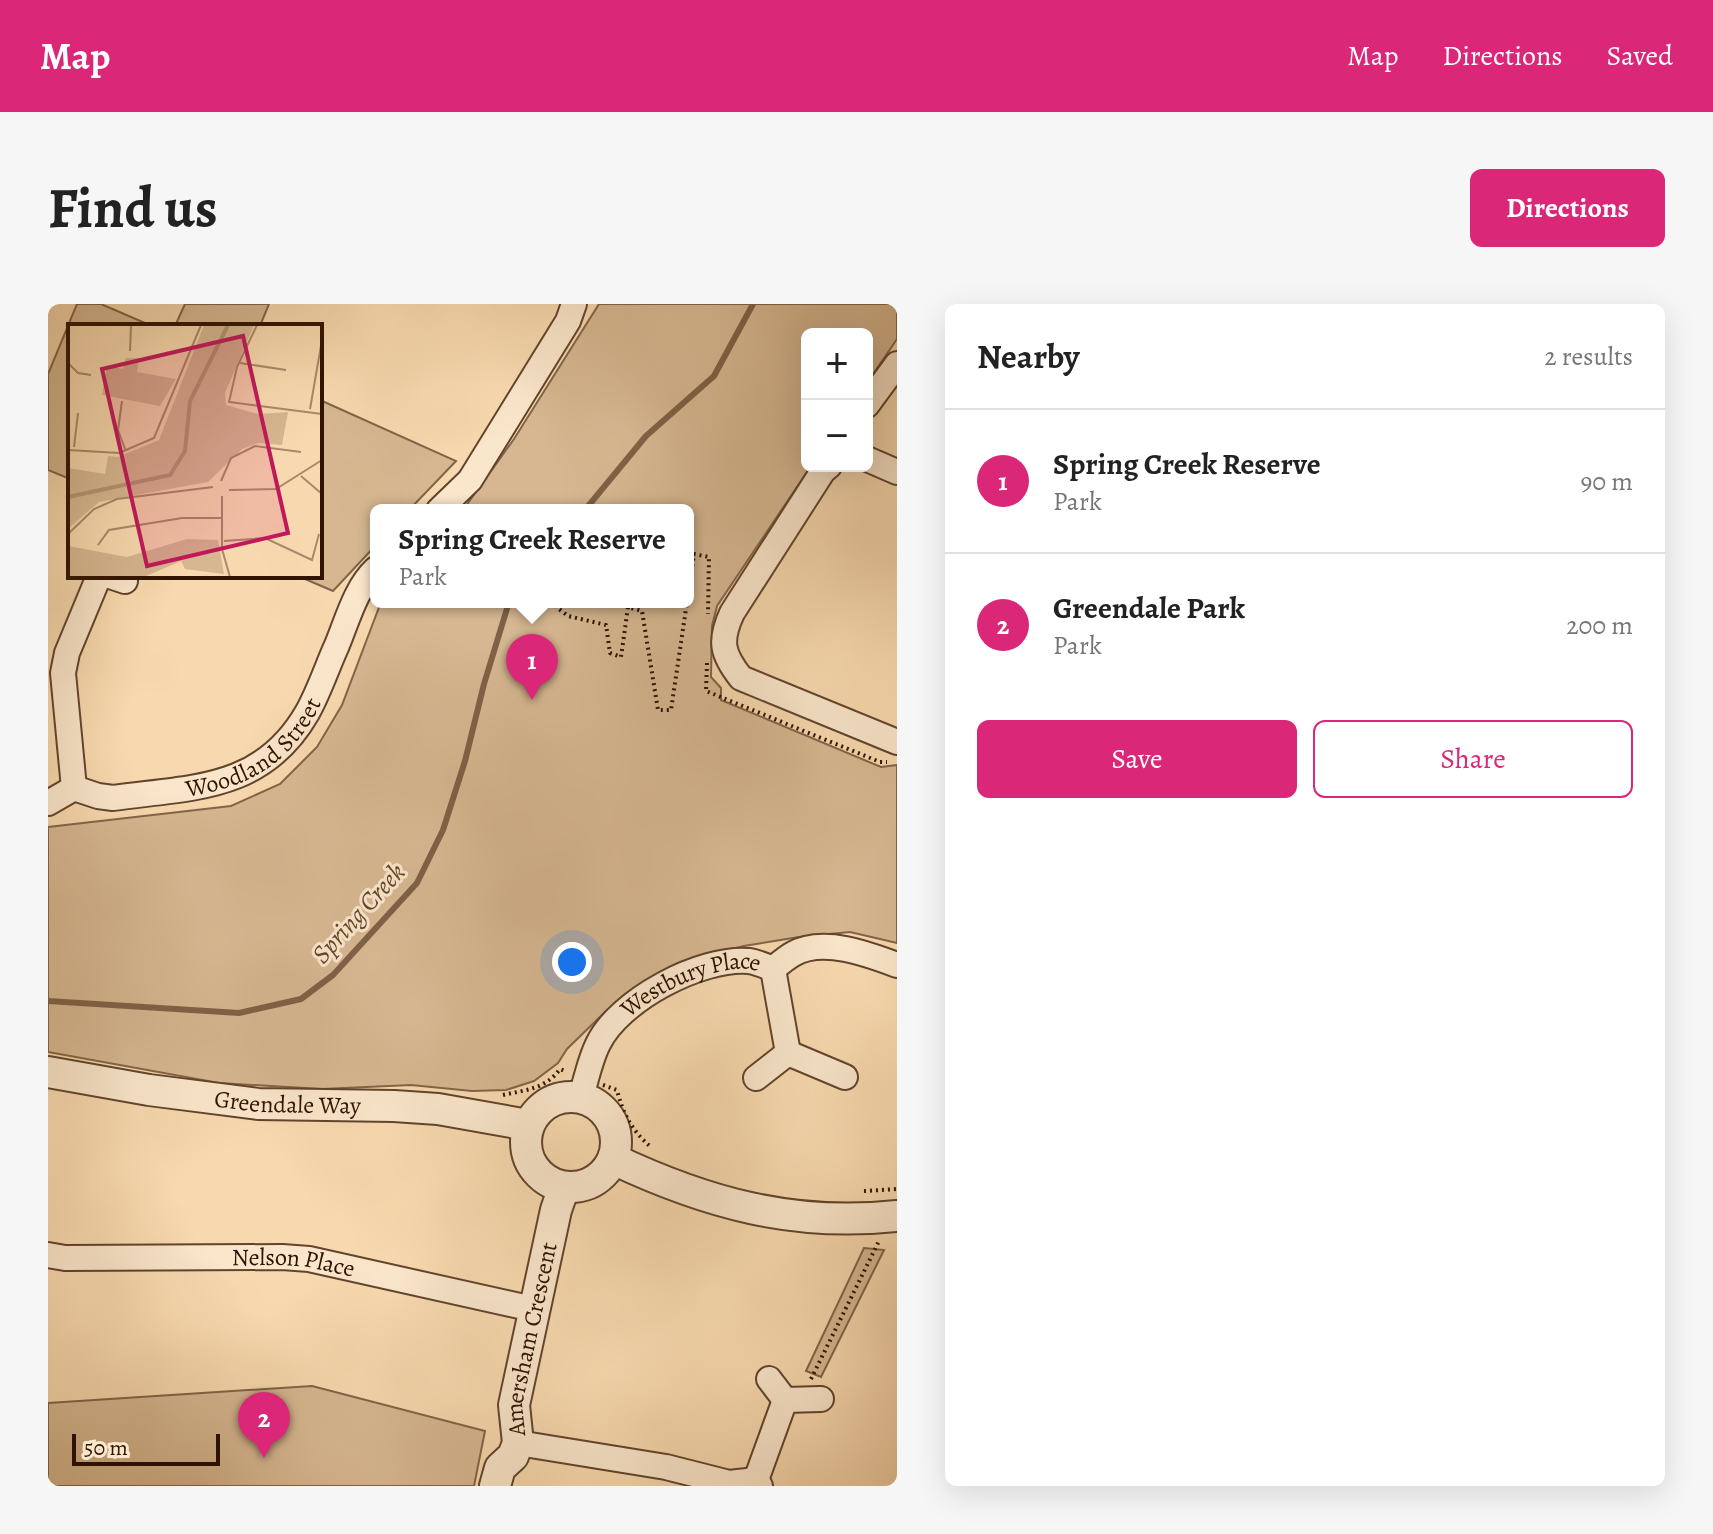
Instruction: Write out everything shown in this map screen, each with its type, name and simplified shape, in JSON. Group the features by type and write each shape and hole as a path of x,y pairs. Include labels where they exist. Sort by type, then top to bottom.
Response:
{"street":[{"path":"445,504 470,480 568,321 574,304"},
{"path":"871,400 897,364"},
{"path":"873,462 897,472"},
{"path":"822,472 732,613 724,630 723,645 728,661 741,678 897,742"},
{"name":"Woodland Street","path":"74,788 113,798 224,782 256,768 288,740 306,714 370,574"},
{"path":"48,803 74,788 63,673 67,653 98,578"},
{"name":"Westbury Place","path":"581,1097 598,1043 617,1017 666,983 714,963 751,961 773,969 796,952 822,948 848,949 897,965"},
{"path":"773,969 788,1053"},
{"path":"788,1053 845,1077"},
{"path":"756,1078 788,1053"},
{"name":"Greendale Way","path":"48,1072 149,1090 258,1104 438,1109 528,1125"},
{"path":"568,1096 581,1097 596,1103 607,1114 614,1128 616,1144 613,1159 605,1172 594,1181 564,1187 551,1183 531,1165 525,1138 528,1125 543,1105 568,1096"},
{"path":"613,1159 689,1192 751,1210 888,1228"},
{"name":"Amersham Crescent","path":"495,1486 500,1468 513,1456 518,1443 514,1405 533,1309 564,1187"},
{"name":"Nelson Place","path":"48,1255 65,1258 309,1259 533,1309"},
{"path":"769,1379 785,1400"},
{"path":"785,1400 821,1399"},
{"path":"518,1443 666,1467 729,1483 758,1483 785,1400"}],"path":[{"path":"558,608 568,616 606,625 610,653 621,657 628,608"},
{"path":"632,608 642,611 658,710 671,710 686,608"},
{"path":"785,1400 803,1390 813,1375 888,1228"}],"shaded area":[{"path":"77,304 101,304 147,324 69,324"},
{"path":"185,304 269,304 261,324 176,324"},
{"path":"599,304 897,304 897,339 873,374 873,328 801,328 801,472 807,472 717,606 712,626 711,677 721,688 721,700 881,767 897,765 897,943 850,932 744,946 700,957 660,973 606,1011 567,1049 558,1063 534,1081 506,1090 472,1091 411,1085 322,1089 219,1083 48,1052 48,827 231,806 280,784 317,747 342,705 379,608 694,608 694,504 467,504 514,439"},
{"path":"68,326 68,478 48,470 48,374"},
{"path":"322,401 456,461 415,504 370,504 370,551 333,591 303,578 322,578"},
{"path":"864,1248 884,1250 821,1377 806,1371"},
{"path":"312,1386 485,1431 474,1486 48,1486 48,1403"}],"waterway":[{"name":"Spring Creek","path":"590,504 646,436 714,376 753,304"},
{"name":"Spring Creek","path":"48,1001 239,1013 301,999 333,975 417,883 443,830 507,608"}],"place":[{"name":"Spring Creek Reserve","path":"532,700"},
{"name":"Greendale Park","path":"264,1458"}]}
